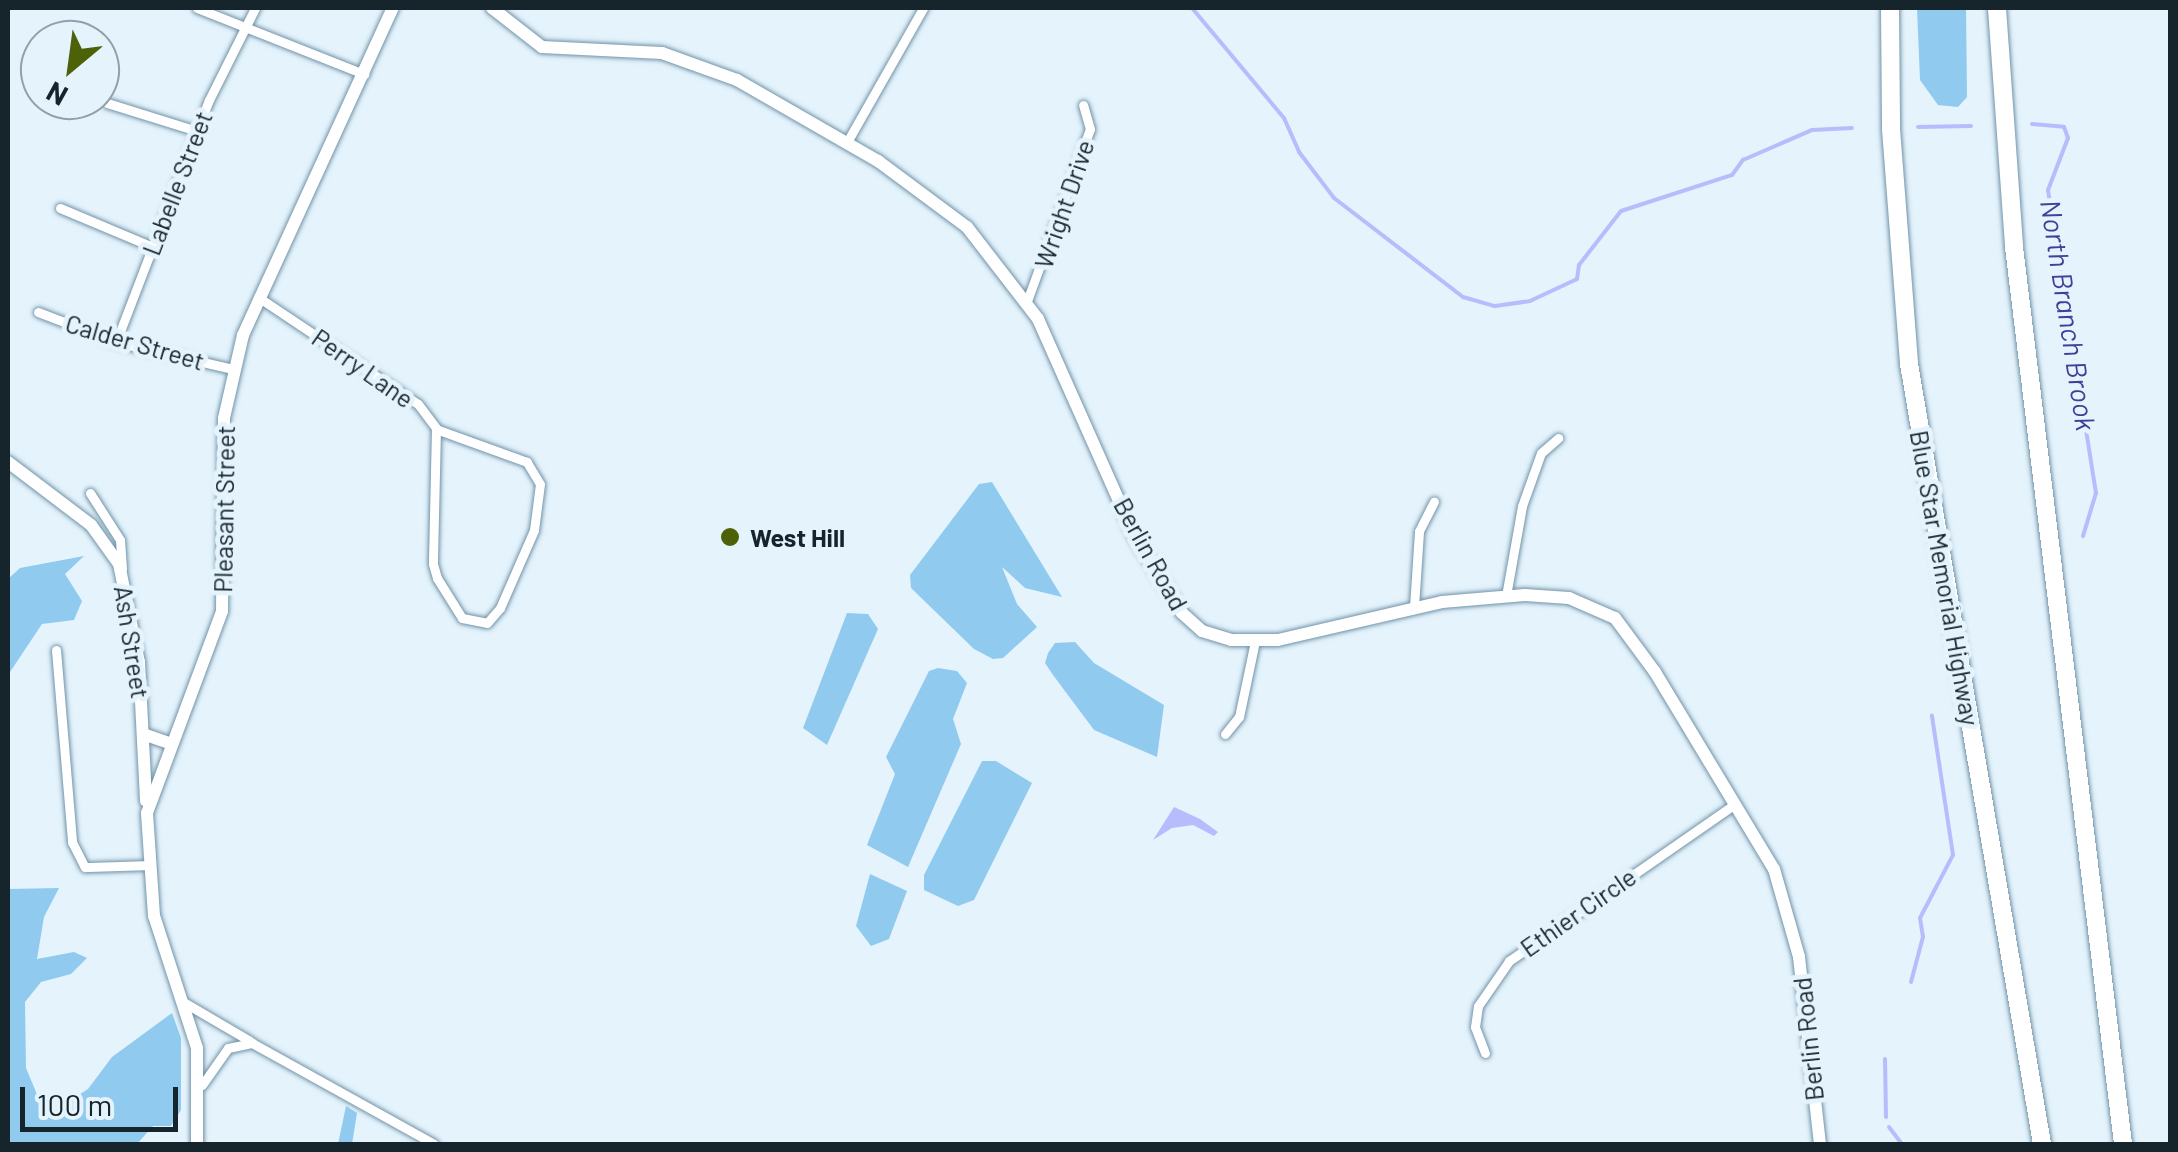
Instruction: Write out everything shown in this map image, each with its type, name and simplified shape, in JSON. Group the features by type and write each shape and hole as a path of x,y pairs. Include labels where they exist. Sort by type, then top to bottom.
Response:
{"highway":[{"name":"Blue Star Memorial Highway","path":"1890,8 1893,179 1914,400 2042,1144"},
{"path":"1997,8 2014,247 2123,1144"}],"street":[{"path":"198,8 364,74"},
{"name":"Labelle Street","path":"116,342 197,131 254,8"},
{"name":"Pleasant Street","path":"197,1144 202,1084 184,1003 154,916 146,865 147,813 208,659 224,598 221,457 234,369 258,297 394,8"},
{"name":"Berlin Road","path":"492,8 542,47 684,58 754,88 846,142 968,227 1027,301 1162,583 1202,631 1256,642 1414,607 1506,596 1568,598 1614,618 1648,660 1770,858 1793,927 1820,1144"},
{"path":"846,142 922,8"},
{"name":"Wright Drive","path":"1027,301 1090,128 1082,106"},
{"path":"120,107 197,131"},
{"path":"60,208 153,247"},
{"name":"Perry Lane","path":"258,297 418,404 436,429 527,462 540,484 534,530 500,608 486,623 462,618 444,594 434,564 436,429"},
{"name":"Calder Street","path":"38,312 116,342 234,369"},
{"path":"1506,596 1509,552 1522,506 1541,453 1558,438"},
{"name":"Ash Street","path":"8,462 91,524 121,571 139,662 147,813"},
{"path":"90,493 120,540 121,571"},
{"path":"1414,607 1420,531 1434,502"},
{"path":"1225,734 1239,717 1256,642"},
{"path":"56,650 72,842 84,866 146,865"},
{"path":"143,734 172,744"},
{"name":"Ethier Circle","path":"1486,1053 1475,1027 1478,1006 1508,961 1735,804"},
{"path":"184,1003 434,1144"},
{"path":"202,1084 228,1048 252,1043"}],"shaded area":[{"path":"1917,8 1966,8 1967,97 1958,107 1938,105 1920,80"},
{"path":"992,482 1062,597 1025,588 1002,567 1017,604 1037,627 1003,658 993,659 974,649 911,588 910,575 979,484"},
{"path":"84,556 65,574 82,601 74,620 42,624 8,675 8,579 20,568"},
{"path":"847,613 868,614 878,629 827,745 803,728"},
{"path":"1075,642 1094,663 1164,705 1157,757 1094,730 1053,675 1045,663 1048,653 1055,643"},
{"path":"929,671 957,671 967,683 953,719 961,744 908,867 867,845 895,774 886,757"},
{"path":"982,761 996,761 1032,783 974,900 958,906 924,890 924,875"},
{"path":"1174,807 1218,832 1214,836 1193,825 1172,828 1153,840"},
{"path":"870,874 907,891 889,939 871,946 856,926"},
{"path":"59,888 44,917 37,959 74,952 87,958 71,974 41,982 25,1002 26,1068 46,1116 88,1089 112,1057 172,1013 181,1038 181,1110 171,1126 153,1126 137,1144 8,1144 8,889"},
{"path":"346,1106 357,1113 352,1144 338,1144"}],"waterway":[{"name":"North Branch Brook","path":"1192,8 1284,118 1299,152 1334,198 1463,297 1495,306 1530,301 1577,279 1579,265 1621,211 1732,175 1743,160 1812,130 1852,128"},
{"name":"North Branch Brook","path":"2032,124 2064,127 2068,138 2048,190 2096,493 2083,536"},
{"name":"North Branch Brook","path":"1918,127 1971,126"},
{"name":"North Branch Brook","path":"1911,982 1923,937 1920,918 1953,855 1932,716"},
{"name":"North Branch Brook","path":"1885,1059 1886,1117"},
{"name":"North Branch Brook","path":"1889,1127 1902,1144"}],"place":[{"name":"West Hill","path":"730,537"}]}
